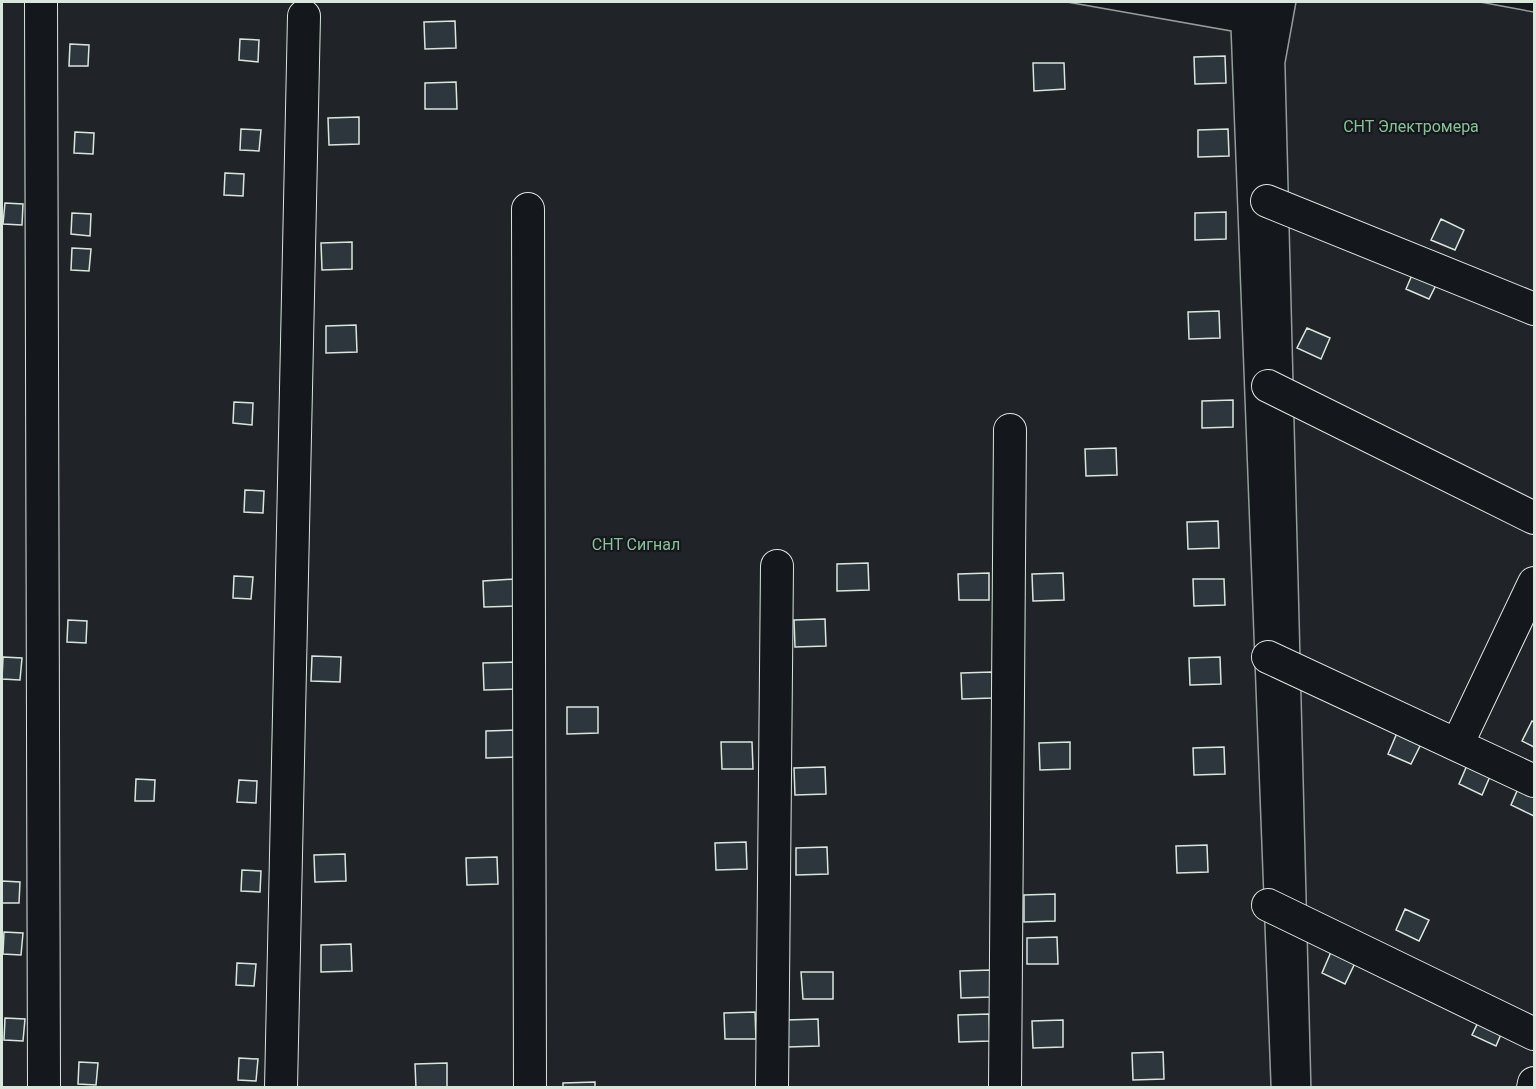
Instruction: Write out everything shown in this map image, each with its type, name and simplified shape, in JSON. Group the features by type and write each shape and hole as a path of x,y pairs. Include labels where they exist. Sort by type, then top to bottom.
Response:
{"lane":[{"path":"41,2 44,1088"},
{"path":"281,1088 304,16"},
{"path":"1267,201 1534,309"},
{"path":"528,209 530,1088"},
{"path":"1268,386 1534,518"},
{"path":"1005,1088 1010,430"},
{"path":"772,1088 777,566"},
{"path":"1457,745 1534,583"},
{"path":"1268,657 1534,781"},
{"path":"1268,905 1534,1034"},
{"path":"1533,1088 1534,1083"}],"green space":[{"name":"СНТ Сигнал","path":"2,2 1067,2 1231,31 1271,1087 2,1088"},
{"name":"СНТ Электромера","path":"1296,2 1480,2 1534,12 1534,1087 1311,1087 1285,63"}],"building":[{"path":"455,21 456,48 425,49 424,22"},
{"path":"240,39 259,40 258,62 239,60"},
{"path":"70,44 89,45 88,66 69,66"},
{"path":"1225,56 1226,83 1195,84 1194,57"},
{"path":"1033,63 1064,63 1065,89 1034,91"},
{"path":"456,82 457,109 425,109 425,83"},
{"path":"359,117 359,144 329,145 328,118"},
{"path":"241,129 261,130 259,151 240,150"},
{"path":"1228,129 1229,156 1198,157 1198,130"},
{"path":"75,132 94,133 93,154 74,153"},
{"path":"225,173 244,174 243,196 224,195"},
{"path":"5,203 23,204 22,225 3,224"},
{"path":"1226,212 1226,239 1195,240 1195,213"},
{"path":"72,213 91,214 90,236 71,234"},
{"path":"1441,219 1464,230 1455,250 1431,240"},
{"path":"352,242 352,269 322,270 321,243"},
{"path":"72,248 91,249 89,271 71,270"},
{"path":"1415,268 1439,279 1429,299 1406,289"},
{"path":"1219,311 1220,338 1189,339 1188,312"},
{"path":"356,325 357,352 326,353 326,326"},
{"path":"1307,328 1330,338 1321,359 1297,348"},
{"path":"1233,400 1233,427 1202,428 1202,401"},
{"path":"234,402 253,403 252,425 233,423"},
{"path":"1116,448 1117,475 1086,476 1085,449"},
{"path":"245,490 264,491 263,513 244,512"},
{"path":"1218,521 1219,548 1188,549 1187,522"},
{"path":"868,563 869,590 837,591 837,564"},
{"path":"989,573 989,600 959,600 958,574"},
{"path":"1063,573 1064,600 1033,601 1032,574"},
{"path":"234,576 253,577 251,599 233,598"},
{"path":"514,579 515,606 484,607 483,581"},
{"path":"1193,579 1224,579 1225,605 1194,606"},
{"path":"825,619 826,646 795,647 794,620"},
{"path":"68,620 87,621 86,643 67,642"},
{"path":"312,656 341,657 340,682 311,681"},
{"path":"3,657 22,658 20,680 2,679"},
{"path":"1220,657 1221,684 1190,685 1189,658"},
{"path":"514,662 515,689 484,690 483,663"},
{"path":"992,672 993,698 962,699 961,673"},
{"path":"567,707 598,707 598,733 567,734"},
{"path":"1532,721 1534,722 1534,747 1522,741"},
{"path":"516,730 517,757 486,758 486,731"},
{"path":"1397,733 1421,744 1411,764 1388,754"},
{"path":"721,742 752,742 753,769 722,769"},
{"path":"1070,742 1070,769 1040,770 1039,743"},
{"path":"1224,747 1225,774 1194,775 1193,748"},
{"path":"1468,763 1491,774 1482,795 1459,784"},
{"path":"825,767 826,794 795,795 794,768"},
{"path":"136,779 155,780 154,801 135,801"},
{"path":"239,780 257,781 256,803 237,802"},
{"path":"1520,784 1534,791 1534,816 1511,805"},
{"path":"746,842 747,869 716,870 715,843"},
{"path":"1207,845 1208,872 1177,873 1176,846"},
{"path":"827,847 828,874 796,875 796,848"},
{"path":"345,854 346,881 315,882 314,855"},
{"path":"497,857 498,884 467,885 466,858"},
{"path":"242,870 261,871 260,892 241,891"},
{"path":"2,881 20,882 19,903 2,903"},
{"path":"1055,894 1055,921 1024,922 1024,895"},
{"path":"1405,909 1429,920 1419,941 1396,930"},
{"path":"4,932 23,933 21,955 3,954"},
{"path":"1057,937 1058,964 1027,964 1027,938"},
{"path":"351,944 352,971 321,972 321,945"},
{"path":"1331,952 1355,963 1345,984 1322,973"},
{"path":"237,963 256,964 254,986 236,985"},
{"path":"991,970 992,997 961,998 960,971"},
{"path":"801,972 833,972 833,999 803,999"},
{"path":"755,1012 756,1039 725,1039 724,1013"},
{"path":"989,1014 990,1041 959,1042 958,1015"},
{"path":"1482,1014 1505,1025 1496,1046 1472,1035"},
{"path":"5,1018 25,1019 23,1041 4,1040"},
{"path":"818,1019 819,1046 788,1047 787,1020"},
{"path":"1063,1020 1063,1047 1033,1048 1032,1021"},
{"path":"1163,1052 1164,1079 1133,1080 1132,1053"},
{"path":"239,1058 258,1059 256,1081 238,1080"},
{"path":"79,1062 98,1063 96,1085 78,1084"},
{"path":"447,1063 447,1088 416,1088 415,1064"},
{"path":"595,1082 595,1088 563,1088 563,1083"}]}
